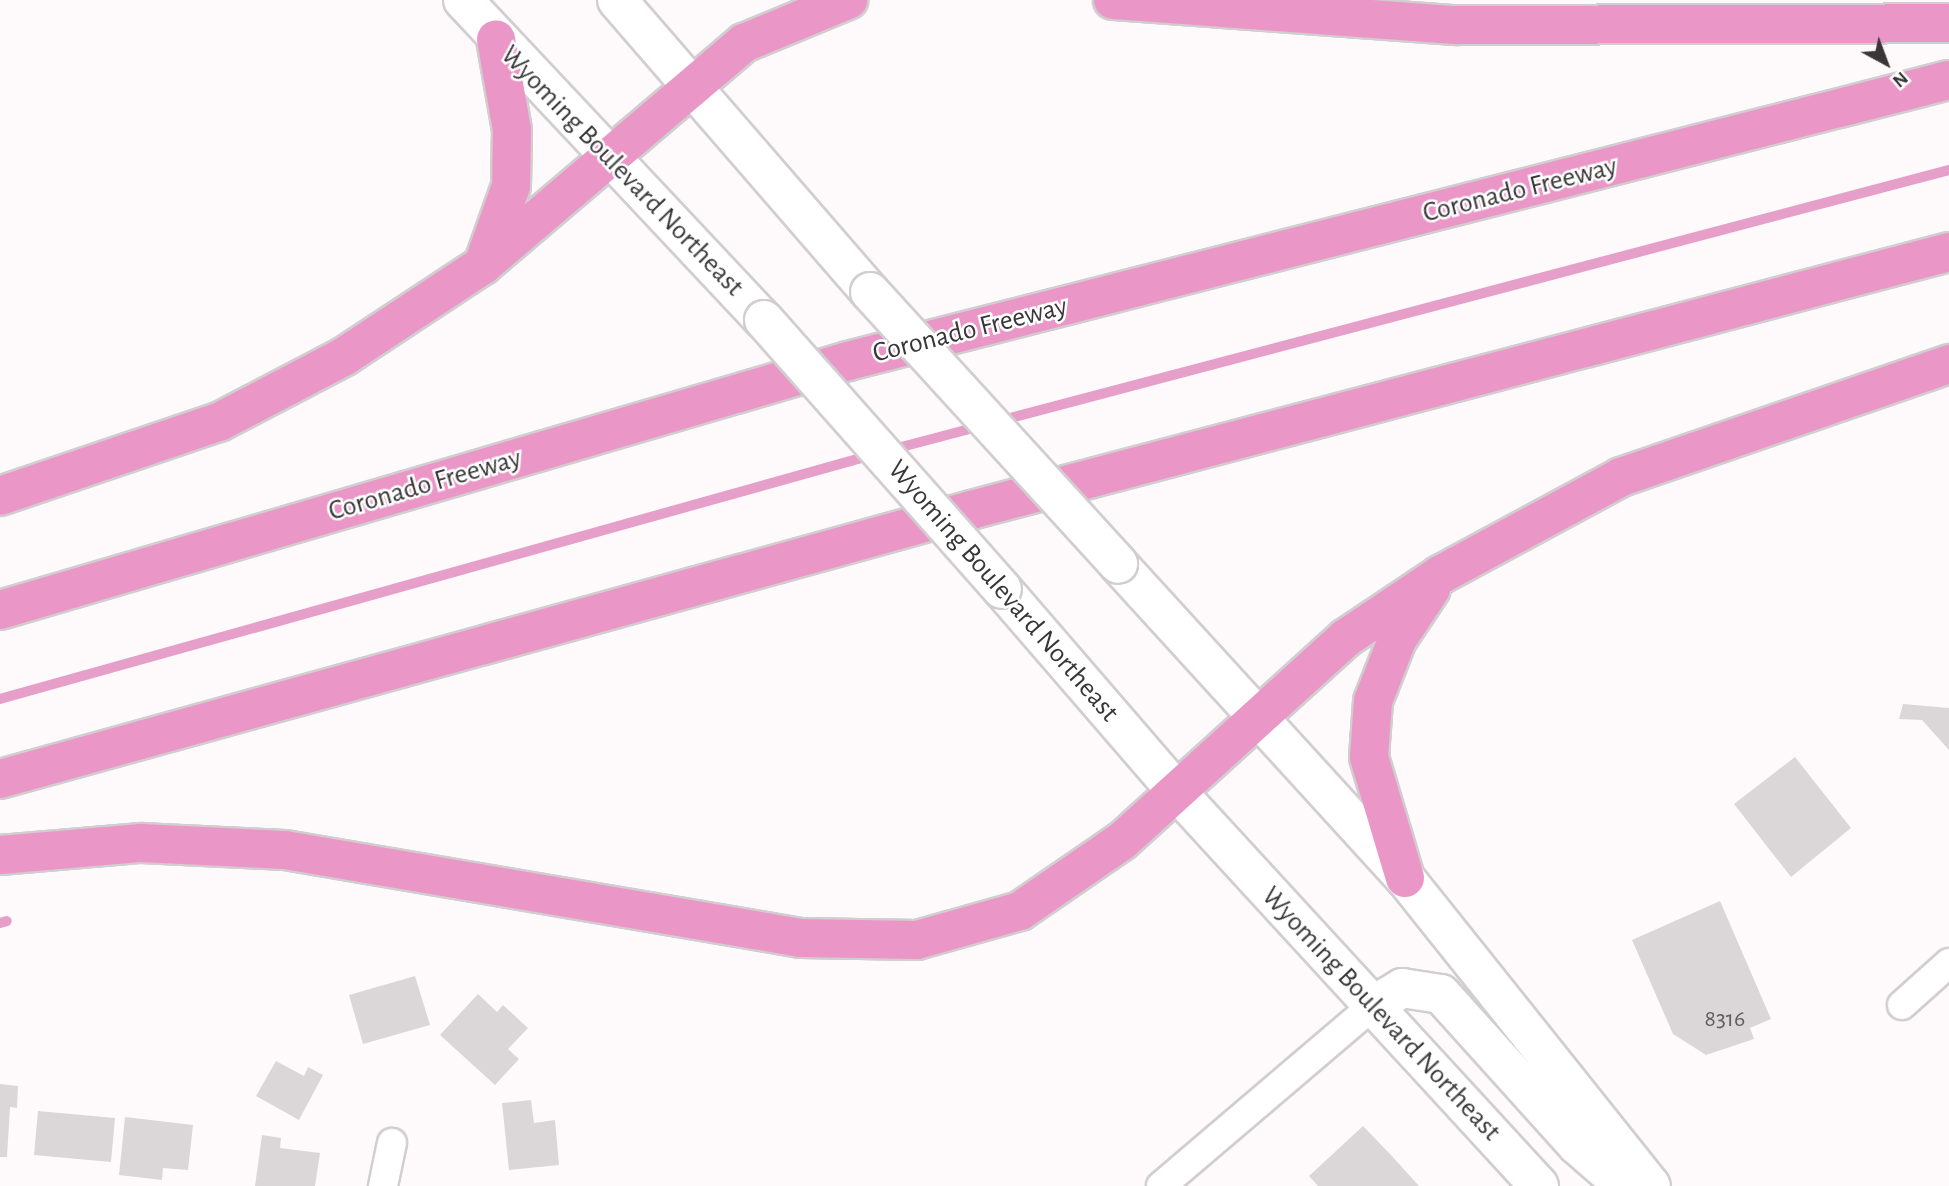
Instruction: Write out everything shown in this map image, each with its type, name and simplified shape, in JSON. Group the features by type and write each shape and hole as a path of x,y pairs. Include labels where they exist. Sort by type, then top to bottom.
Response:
{"highway":[{"path":"0,496 219,422 345,356 483,265 611,161 744,43 848,0"},
{"path":"1113,0 1455,25 1949,23"},
{"path":"483,265 511,186 512,130 496,39"},
{"name":"Coronado Freeway","path":"0,610 848,361 1949,80"},
{"path":"0,779 971,510 1949,253"},
{"path":"0,855 141,844 285,850 802,938 917,940 1020,911 1122,841 1254,718 1346,638 1440,575 1621,477 1949,364"},
{"path":"1405,878 1369,757 1373,701 1397,640 1440,575"}],"main road":[{"name":"Wyoming Boulevard Northeast","path":"463,0 496,39 764,320 1177,792 1539,1186"},
{"path":"617,0 870,292 1254,718 1405,878 1651,1186"},
{"path":"1374,1005 1402,988 1441,994 1577,1145 1624,1186"}],"street":[{"path":"1902,1005 1949,963"},
{"path":"1161,1186 1271,1098 1374,1005"},
{"path":"383,1186 392,1143"}],"building":[{"path":"1903,704 1949,708 1949,750 1922,720 1899,719"},
{"path":"1795,757 1851,828 1791,877 1734,804"},
{"path":"1720,901 1771,1019 1750,1028 1754,1039 1706,1055 1673,1034 1632,940"},
{"path":"415,976 430,1025 363,1044 349,995"},
{"path":"478,994 497,1012 503,1005 528,1028 508,1049 519,1059 495,1085 440,1035"},
{"path":"276,1061 304,1076 308,1067 323,1075 299,1120 256,1096"},
{"path":"0,1084 18,1086 17,1108 10,1107 7,1157 0,1157"},
{"path":"531,1100 534,1123 555,1120 559,1165 509,1170 502,1103"},
{"path":"38,1111 115,1118 111,1162 34,1155"},
{"path":"125,1117 193,1125 188,1170 163,1168 162,1180 119,1175"},
{"path":"1363,1126 1419,1186 1318,1186 1309,1176"},
{"path":"262,1135 281,1138 280,1148 320,1153 315,1186 255,1186"}],"waterway":[{"path":"999,421 1949,170"},
{"path":"890,450 981,426"},
{"path":"0,699 872,455"},
{"path":"0,923 7,921"}]}
